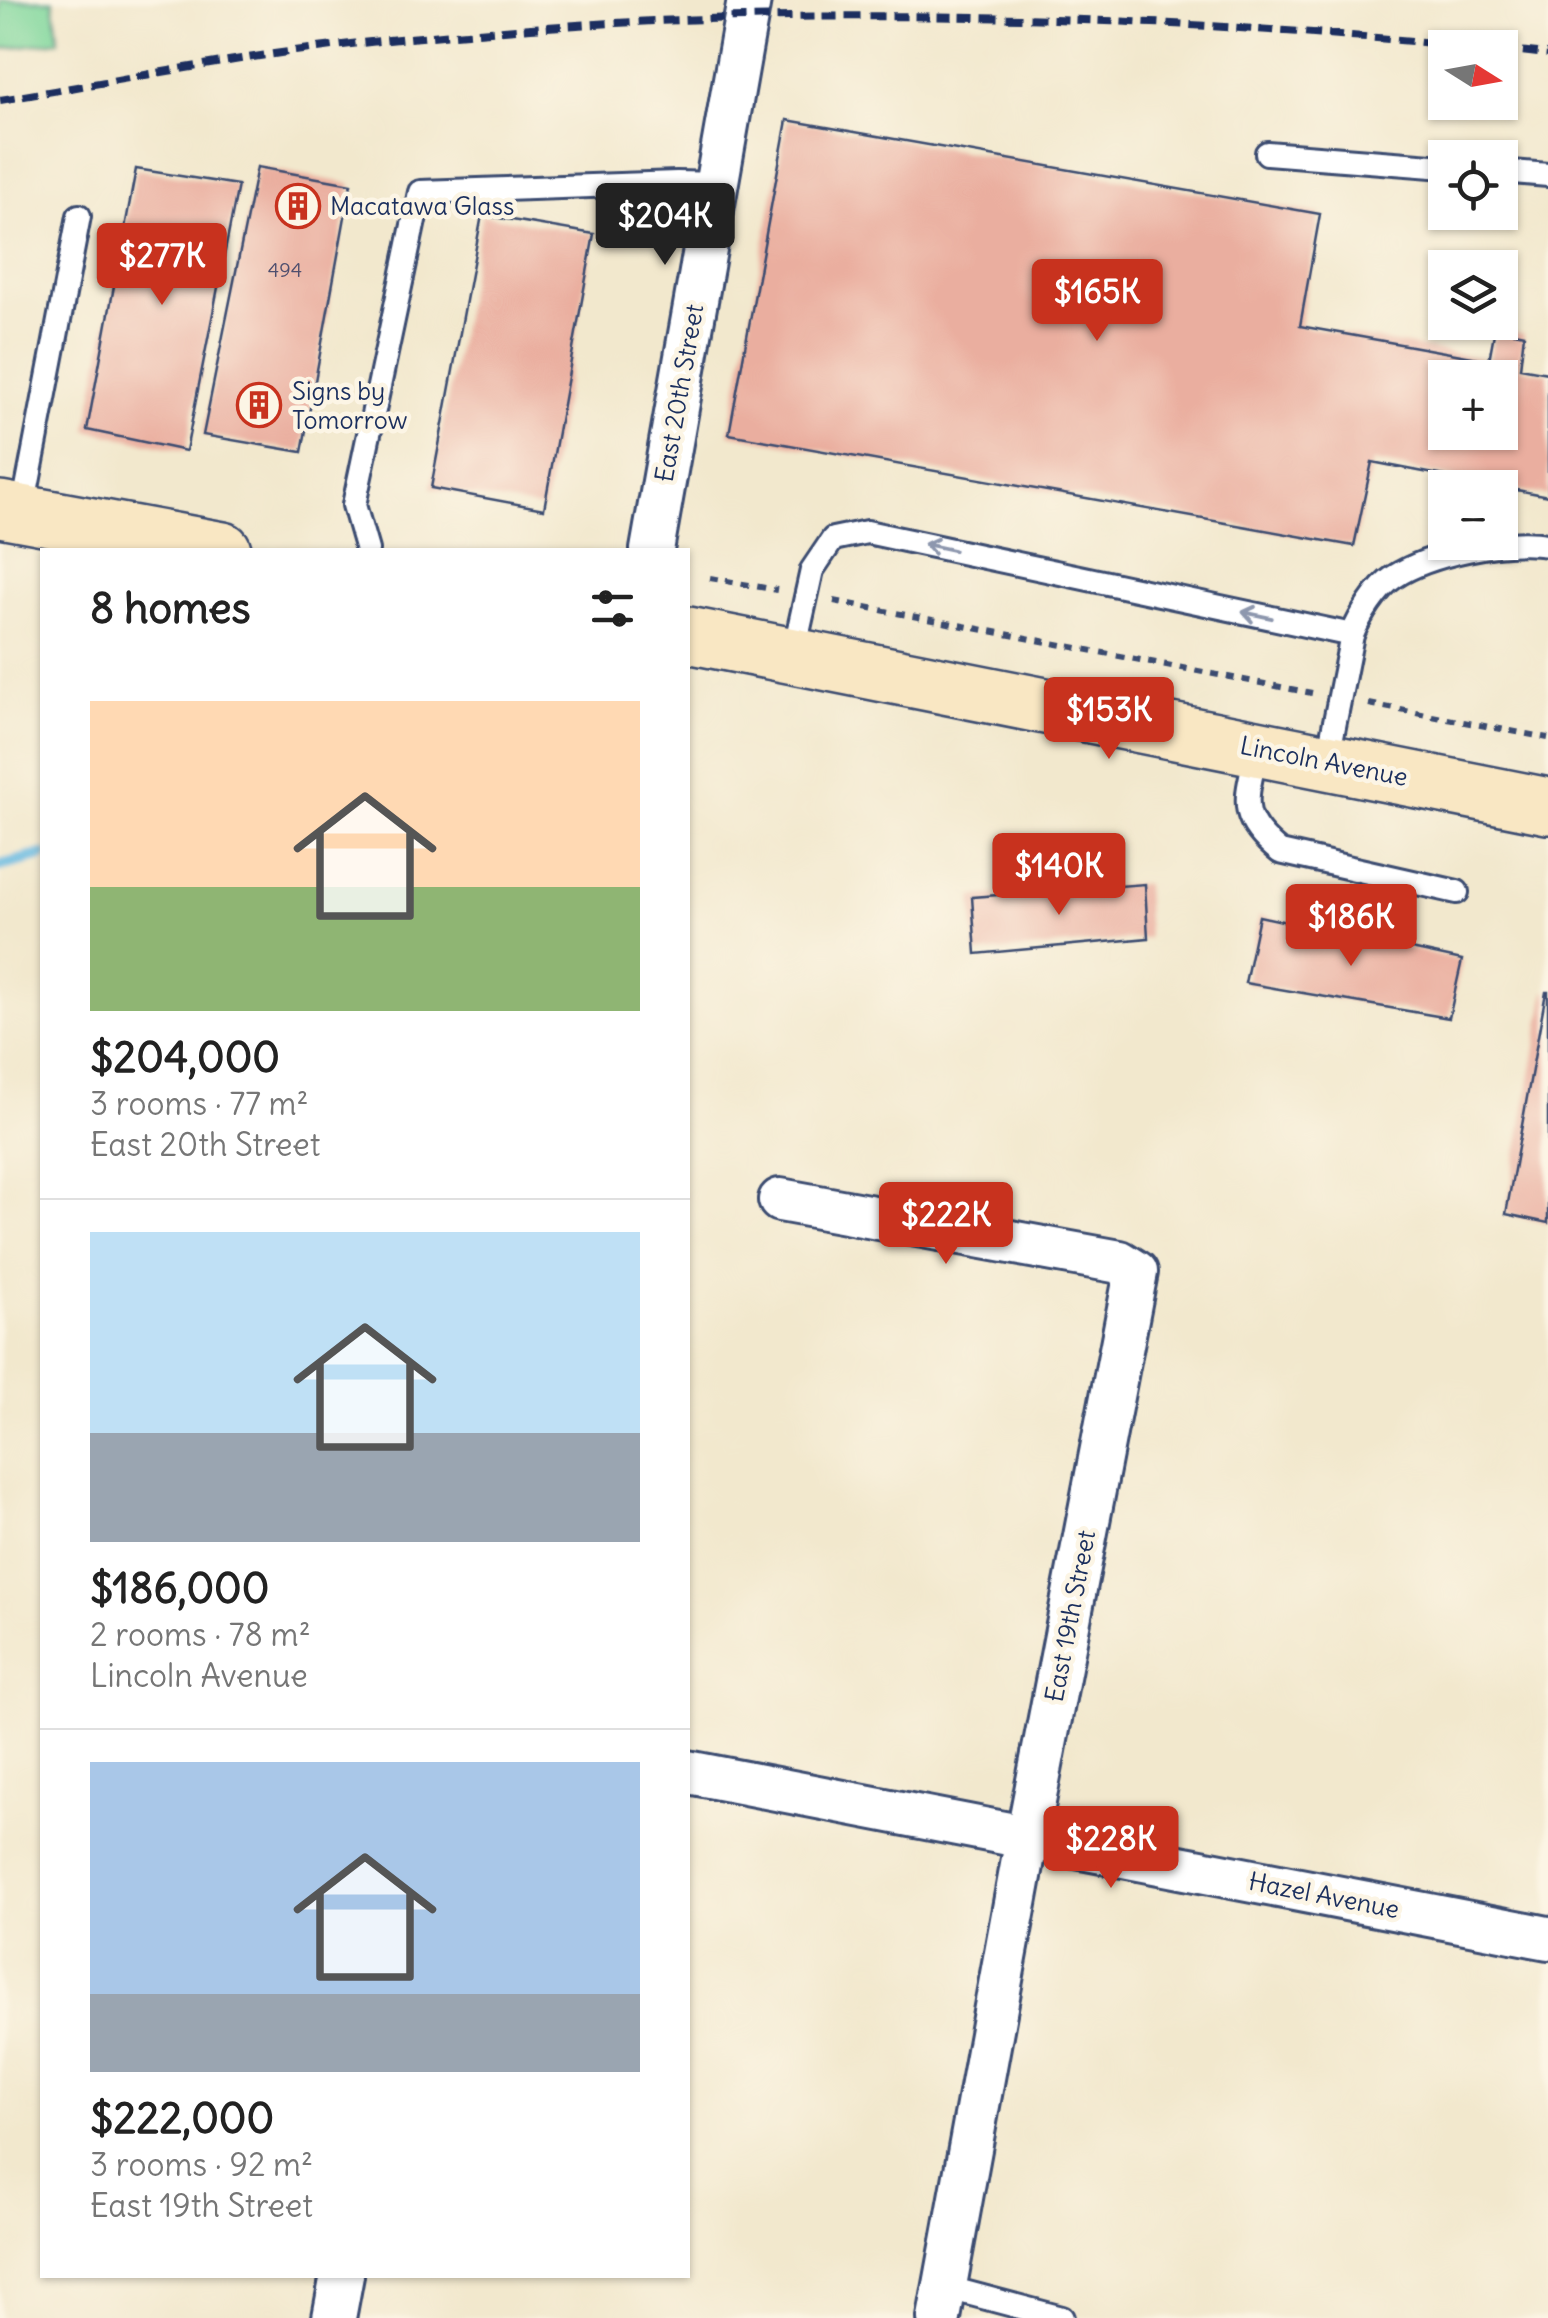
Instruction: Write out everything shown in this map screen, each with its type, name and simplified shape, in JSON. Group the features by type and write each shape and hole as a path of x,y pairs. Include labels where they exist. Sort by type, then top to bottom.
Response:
{"street":[{"name":"East 20th Street","path":"652,548 749,0"},
{"path":"11,512 212,548"},
{"name":"Lincoln Avenue","path":"690,635 1548,806"},
{"name":"East 19th Street","path":"780,1200 1120,1262 1136,1272 942,2303"},
{"name":"Hazel Avenue","path":"690,1772 1548,1938"},
{"path":"334,2318 341,2278"}],"lane":[{"path":"1267,153 1428,165"},
{"path":"1518,172 1548,174"},
{"path":"366,548 354,505 420,192 677,182 717,184"},
{"path":"11,512 79,216"},
{"path":"793,656 812,570 833,539 867,532 1352,635"},
{"path":"1328,762 1352,635 1359,617 1392,578 1460,550 1548,545"},
{"path":"1257,748 1245,806 1258,835 1280,852 1457,892"},
{"path":"942,2303 1062,2318"}],"path":[{"path":"710,578 1548,738"}],"green space":[{"path":"0,0 53,0 59,41 0,49"}],"building":[{"path":"787,120 1320,214 1300,326 1489,360 1493,340 1518,340 1518,333 1524,334 1520,368 1548,373 1548,496 1518,490 1518,470 1428,473 1372,462 1354,546 729,434"},
{"path":"257,167 351,184 302,452 203,435"},
{"path":"136,169 238,185 186,451 87,430"},
{"path":"482,215 594,234 544,509 431,488"},
{"path":"1145,884 1148,938 976,954 972,897"},
{"path":"1259,916 1462,960 1449,1018 1245,983"},
{"path":"1548,992 1548,1223 1506,1214"}],"waterway":[{"path":"0,866 40,856"}],"railway":[{"path":"0,100 307,49 634,22 776,17 1059,19 1428,43"},
{"path":"1518,51 1548,54"}],"place":[{"name":"Macatawa Glass","path":"298,206"},
{"name":"Signs by Tomorrow","path":"259,405"}]}
